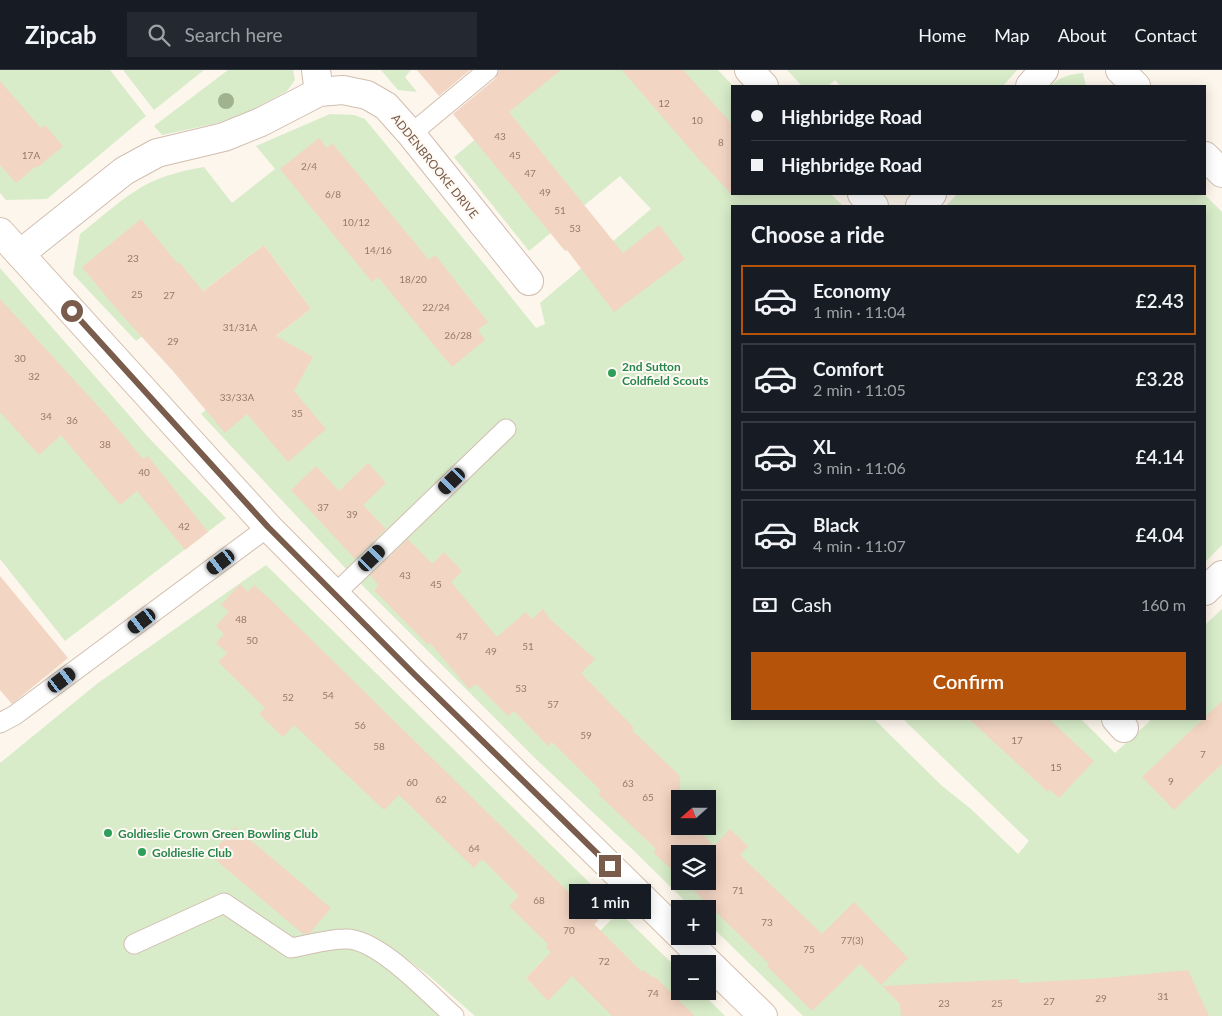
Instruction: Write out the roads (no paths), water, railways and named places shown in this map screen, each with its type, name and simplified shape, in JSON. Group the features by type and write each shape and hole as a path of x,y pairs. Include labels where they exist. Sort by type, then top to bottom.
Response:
{"street":[{"path":"749,70 763,85"},
{"path":"1031,85 1044,70"},
{"path":"1120,70 1135,85"},
{"name":"ADDENBROOKE DRIVE","path":"20,254 124,171 157,153 224,138 261,122 317,81 343,90 367,95 386,106 411,134 529,281"},
{"path":"1206,157 1222,173"},
{"path":"863,195 873,205"},
{"path":"921,205 931,195"},
{"path":"0,232 268,527 414,674 671,926"},
{"path":"1206,590 1222,575"},
{"path":"690,945 763,1016"}],"lane":[{"path":"411,134 488,70"},
{"path":"335,594 506,429"},
{"path":"0,723 15,715 268,527"},
{"path":"134,944 224,903 292,948 346,938 364,942 395,963 454,1016"}],"place":[{"name":"2nd Sutton Coldfield Scouts","path":"612,373"},
{"name":"Goldieslie Crown Green Bowling Club","path":"108,833"},
{"name":"Goldieslie Club","path":"142,852"}]}
